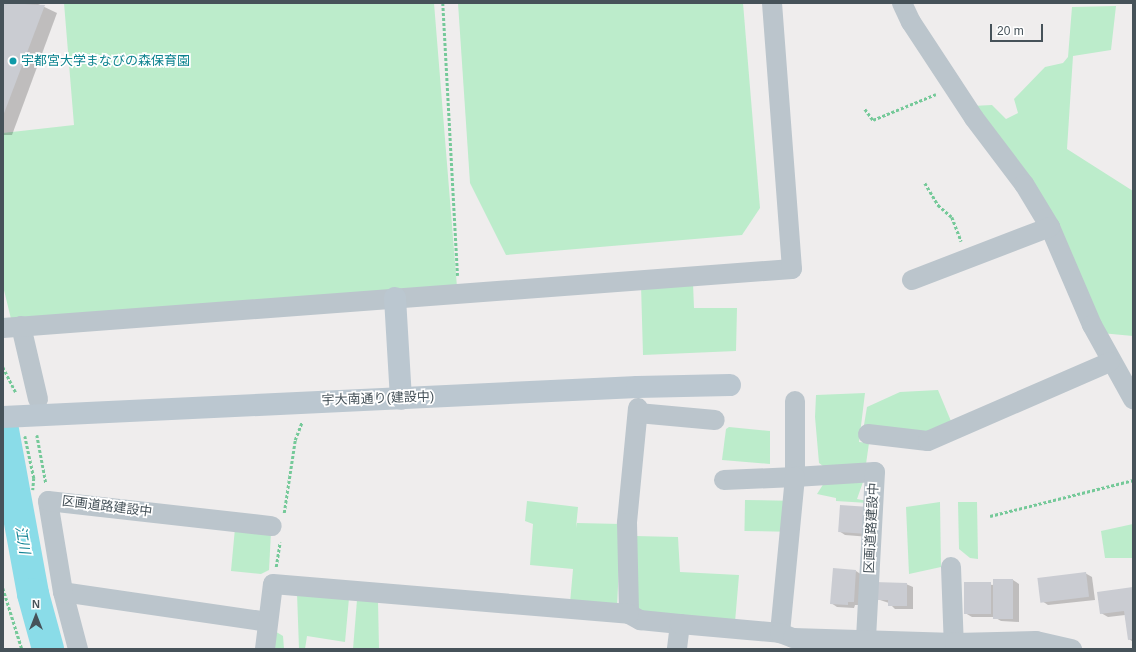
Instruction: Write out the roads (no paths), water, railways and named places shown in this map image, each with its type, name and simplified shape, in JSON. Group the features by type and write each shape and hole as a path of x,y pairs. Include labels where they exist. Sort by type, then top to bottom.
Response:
{"street":[{"path":"33,416 12,327 792,269 772,3"},
{"path":"902,3 911,22 953,87 1024,184 1050,227 1110,362 1133,399"},
{"path":"912,280 1050,227"},
{"path":"394,298 401,399"},
{"path":"868,434 928,441 1110,362"},
{"name":"宇大南通り(建設中)","path":"3,417 638,387 730,385"},
{"path":"780,633 795,477 795,401"},
{"path":"629,614 627,523 638,410 716,420"},
{"name":"区画道路建設中","path":"724,480 875,472 859,643"},
{"name":"区画道路建設中","path":"78,649 63,592 48,500 279,528"},
{"path":"951,567 954,646"},
{"path":"265,649 273,584 629,614 640,620 780,633 793,638 859,643 954,646 1036,641 1072,649"},
{"path":"63,592 268,622"},
{"path":"676,649 680,624"}],"waterway":[{"name":"江川","path":"3,430 33,594 48,649"}],"place":[{"name":"宇都宮大学まなびの森保育園","path":"13,61"}]}
